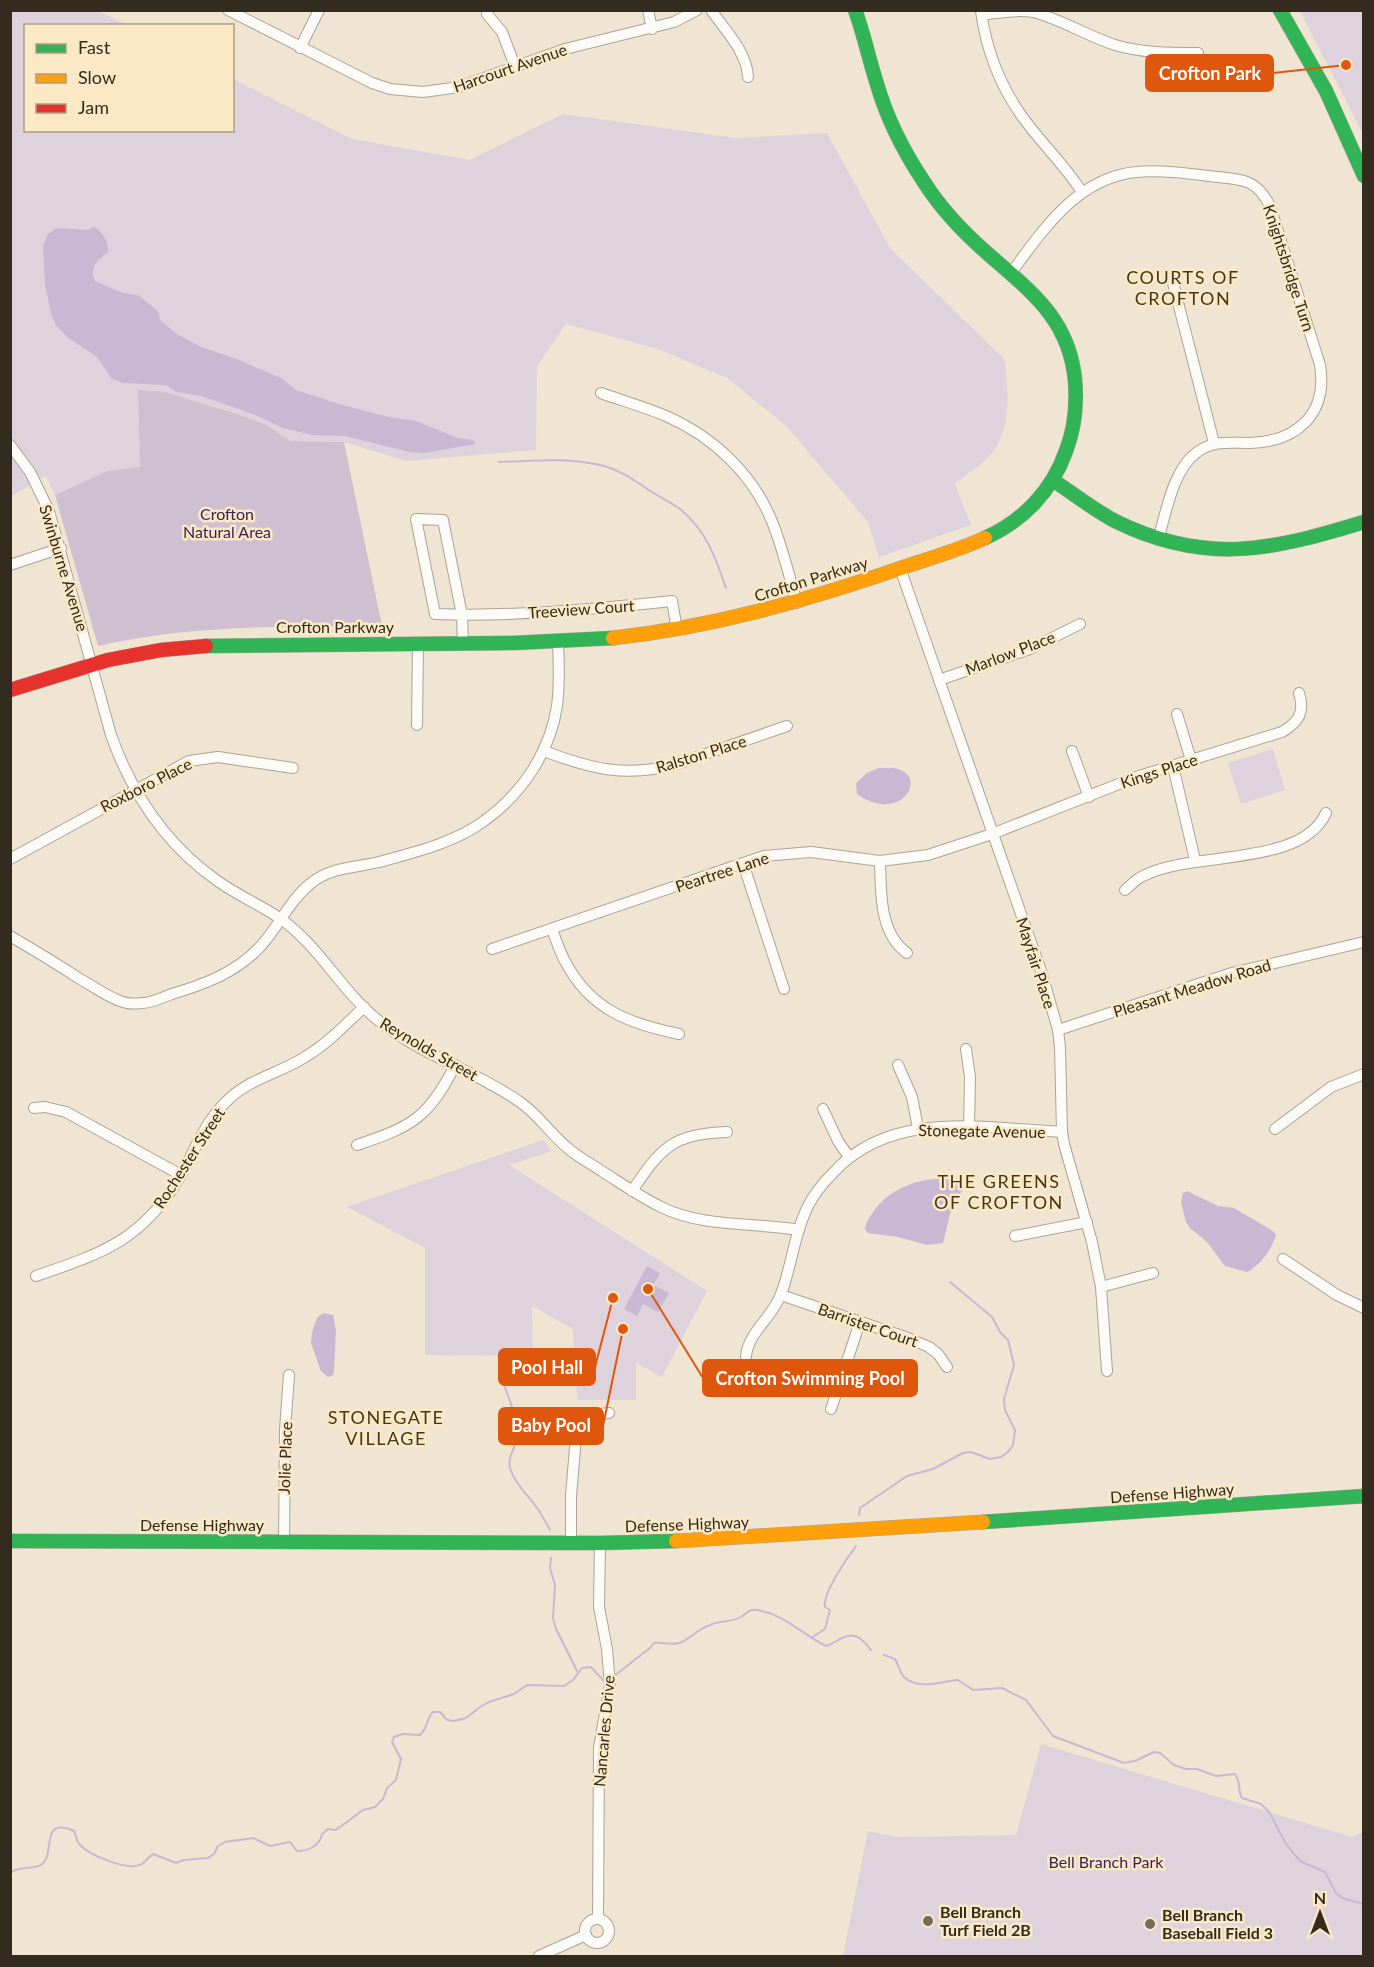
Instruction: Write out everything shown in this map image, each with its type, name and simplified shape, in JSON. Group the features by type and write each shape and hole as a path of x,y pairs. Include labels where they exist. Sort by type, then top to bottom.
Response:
{"street":[{"name":"Harcourt Avenue","path":"228,10 372,83 407,91 459,87 586,43 674,22 697,10"},
{"path":"300,48 319,10"},
{"path":"648,10 652,29"},
{"path":"711,10 742,55 748,77"},
{"name":"Crofton Parkway","path":"10,690 92,664 159,650 195,646 558,642 677,630 796,603 974,543 1012,524 1054,481 1071,441 1076,418 1077,391 1074,366 1068,345 1050,311 1029,287 963,230 943,208 908,157 883,102 855,10"},
{"path":"1280,10 1338,116 1364,176"},
{"path":"1082,192 1012,100 993,62 981,13 1032,12 1105,41 1132,49 1162,53 1198,52"},
{"path":"487,14 502,32 515,66"},
{"name":"Knightsbridge Turn","path":"1011,273 1057,213 1082,192 1119,176 1134,172 1172,172 1250,183 1258,187 1270,206 1323,380 1318,406 1298,429 1270,440 1249,443 1214,443"},
{"path":"1158,540 1183,466 1197,452 1214,443 1173,283"},
{"path":"601,393 665,416 688,427 708,440 734,463 750,482 773,524 796,603"},
{"name":"Swinburne Avenue","path":"10,445 30,472 49,511 92,664"},
{"path":"1054,481 1113,520 1158,540 1203,550 1258,550 1302,541 1364,522"},
{"path":"462,615 435,614 416,519 443,520 462,615 463,644"},
{"path":"10,565 61,548"},
{"name":"Mayfair Place","path":"900,568 1041,974 1058,1030 1062,1132 1087,1222 1101,1287 1107,1371"},
{"name":"Treeview Court","path":"462,615 540,613 672,601 677,630"},
{"name":"Marlow Place","path":"939,681 1030,648 1080,624"},
{"path":"10,936 110,997 131,1004 145,1003 202,984 233,970 260,947 298,896 321,877 349,867 382,862 438,844 483,822 518,790 544,751 552,728 560,677 558,642"},
{"path":"417,725 418,644"},
{"name":"Reynolds Street","path":"92,664 120,760 135,790 163,830 199,867 239,895 281,919 301,936 364,1007 392,1031 523,1104 535,1113 570,1150 632,1191 661,1207 699,1220 799,1230"},
{"name":"Kings Place","path":"992,834 1130,779 1282,732 1292,727 1301,716 1302,702 1299,693"},
{"path":"1177,714 1191,760"},
{"name":"Ralston Place","path":"544,751 580,765 598,769 638,771 659,769 787,726"},
{"path":"1072,751 1089,796"},
{"name":"Roxboro Place","path":"10,859 176,766 203,758 231,758 293,768"},
{"path":"1173,766 1195,860"},
{"path":"1125,890 1144,875 1195,860 1278,848 1310,834 1321,824 1326,813"},
{"name":"Peartree Lane","path":"492,949 765,856 795,852 880,861 928,855 992,834"},
{"path":"880,861 881,898 888,927 898,946 907,953"},
{"path":"743,863 784,989"},
{"path":"552,929 565,963 586,991 601,1005 633,1023 679,1034"},
{"name":"Pleasant Meadow Road","path":"1058,1030 1232,973 1364,942"},
{"name":"Rochester Street","path":"36,1276 89,1257 122,1241 149,1220 165,1201 214,1114 227,1100 258,1078 277,1072 306,1057 334,1036 364,1007"},
{"path":"966,1049 970,1077 969,1128"},
{"path":"357,1144 396,1132 416,1119 440,1095 455,1065"},
{"path":"898,1065 912,1097 918,1128"},
{"path":"1275,1129 1331,1087 1364,1074"},
{"path":"34,1108 45,1107 66,1112 181,1174"},
{"path":"824,1109 838,1141 849,1157"},
{"name":"Stonegate Avenue","path":"746,1356 751,1337 769,1317 781,1295 808,1206 821,1186 849,1157 881,1139 898,1132 918,1128 1062,1132"},
{"path":"632,1191 658,1154 674,1142 696,1134 726,1132"},
{"path":"1016,1236 1087,1222"},
{"path":"1283,1259 1337,1295 1364,1308"},
{"path":"1101,1287 1154,1273"},
{"name":"Barrister Court","path":"781,1295 929,1347 938,1354 947,1367"},
{"path":"831,1409 860,1322"},
{"name":"Jolie Place","path":"284,1542 285,1442 289,1375"},
{"path":"571,1543 571,1496 577,1424 582,1416 609,1413"},
{"name":"Defense Highway","path":"10,1541 600,1543 760,1538 1364,1496"},
{"name":"Nancarles Drive","path":"586,1935 594,1943 602,1942 608,1937 608,1926 604,1921 598,1919 599,1748 610,1685 610,1672 599,1607 600,1543"},
{"path":"539,1956 586,1935 588,1924 598,1919"}],"green space":[{"path":"11,11 98,11 126,24 24,24 24,132 234,132 234,80 352,139 470,160 563,114 736,138 827,133 890,248 1004,359 1007,382 1006,421 998,444 991,454 955,484 971,525 879,557 868,522 786,426 727,378 658,349 566,324 537,366 536,450 406,461 344,442 290,441 267,425 138,390 140,467 107,471 55,495 46,476 11,496"},
{"path":"1300,11 1363,11 1363,134"},
{"name":"Crofton Natural Area","path":"138,390 165,392 237,414 267,425 290,441 344,442 382,626 204,630 98,646 55,495 107,471 140,467"},
{"path":"1273,749 1285,790 1241,804 1228,763"},
{"path":"543,1140 552,1151 509,1165 707,1291 662,1377 636,1363 636,1400 577,1400 573,1329 532,1306 533,1356 425,1355 425,1248 347,1207"},
{"name":"Bell Branch Park","path":"1041,1744 1352,1837 1363,1832 1363,1956 843,1956 868,1831 896,1837 1016,1835"}],"shaded area":[{"path":"94,227 105,238 108,252 95,265 93,276 95,281 123,293 138,295 158,311 161,321 177,334 199,346 281,378 296,390 388,417 416,421 458,438 473,440 476,444 424,453 409,452 345,436 312,435 283,428 253,414 201,396 176,392 166,385 122,383 111,378 97,357 67,337 56,325 51,314 45,284 43,246 48,234 57,228 87,230"},
{"path":"878,768 896,768 907,774 910,789 897,802 886,804 873,802 857,794 856,783 867,773"},
{"path":"946,1178 960,1180 964,1187 950,1214 943,1243 927,1245 898,1237 868,1233 865,1229 873,1212 896,1191 925,1180"},
{"path":"1187,1191 1218,1206 1234,1208 1273,1231 1276,1235 1274,1240 1261,1261 1247,1272 1225,1266 1207,1242 1186,1222 1181,1202 1183,1193"},
{"path":"647,1266 660,1273 653,1285 669,1293 658,1312 643,1304 637,1316 624,1309"},
{"path":"323,1313 333,1315 336,1330 334,1372 328,1377 321,1371 311,1343 317,1318"}],"waterway":[{"path":"499,462 575,461 607,467 626,475 676,506 697,526 709,545 726,588"},
{"path":"859,1515 860,1508 907,1476 933,1469 963,1453 971,1452 990,1459 1001,1457 1013,1445 1015,1430 1005,1410 1004,1399 1014,1365 1008,1340 1000,1332 992,1317 950,1282"},
{"path":"504,1385 517,1433 509,1463 511,1471 550,1530"},
{"path":"811,1638 825,1629 830,1610 825,1607 827,1594 856,1546"},
{"path":"551,1558 550,1568 555,1585 553,1618 556,1629 577,1671"},
{"path":"613,1677 654,1643 679,1643 706,1627 737,1619 754,1610 767,1612 785,1620 826,1646 845,1637 854,1636 871,1650"},
{"path":"884,1655 895,1659 904,1677 917,1684 958,1680 973,1690 1002,1688 1026,1700 1053,1736 1124,1763 1135,1761 1154,1752 1160,1753 1174,1765 1186,1769 1197,1769 1216,1776 1235,1774 1242,1798 1261,1804 1269,1812 1286,1844 1300,1861 1325,1872 1336,1893 1342,1898 1364,1904"},
{"path":"10,1873 14,1870 42,1864 48,1853 52,1832 56,1828 74,1831 79,1844 91,1853 128,1866 142,1864 153,1854 176,1863 208,1858 214,1854 218,1846 225,1842 253,1838 270,1846 290,1842 297,1851 309,1849 319,1842 322,1834 328,1829 336,1830 363,1810 375,1807 383,1799 387,1788 396,1780 401,1759 392,1742 394,1737 403,1734 420,1735 433,1712 440,1712 447,1720 466,1718 489,1702 514,1694 527,1685 564,1686 573,1680 582,1668 591,1667 603,1680 607,1679"}],"traffic: fast":[{"path":"855,10 886,110 917,171 953,220 1045,307 1065,339 1071,358 1076,389 1075,416 1060,466 1044,492 1024,514 985,538"},
{"path":"1280,10 1326,91 1364,176"},
{"path":"1054,481 1115,521 1148,535 1179,544 1239,549 1269,546 1364,522"},
{"path":"206,646 514,643 613,638"},
{"path":"983,1522 1364,1496"},
{"path":"10,1541 600,1543 676,1541"}],"traffic: slow":[{"path":"613,638 722,620 793,602 942,555 985,538"},
{"path":"676,1541 983,1522"}],"traffic: jam":[{"path":"10,690 108,660 161,650 206,646"}],"place":[{"name":"Crofton Park","path":"1346,65"},
{"name":"Crofton Swimming Pool","path":"648,1289"},
{"name":"Pool Hall","path":"613,1298"},
{"name":"Baby Pool","path":"623,1329"},
{"name":"Bell Branch Turf Field 2B","path":"928,1921"},
{"name":"Bell Branch Baseball Field 3","path":"1150,1924"}],"district":[{"name":"COURTS OF CROFTON","path":"1183,288"},
{"name":"THE GREENS OF CROFTON","path":"999,1192"},
{"name":"STONEGATE VILLAGE","path":"386,1428"}]}
